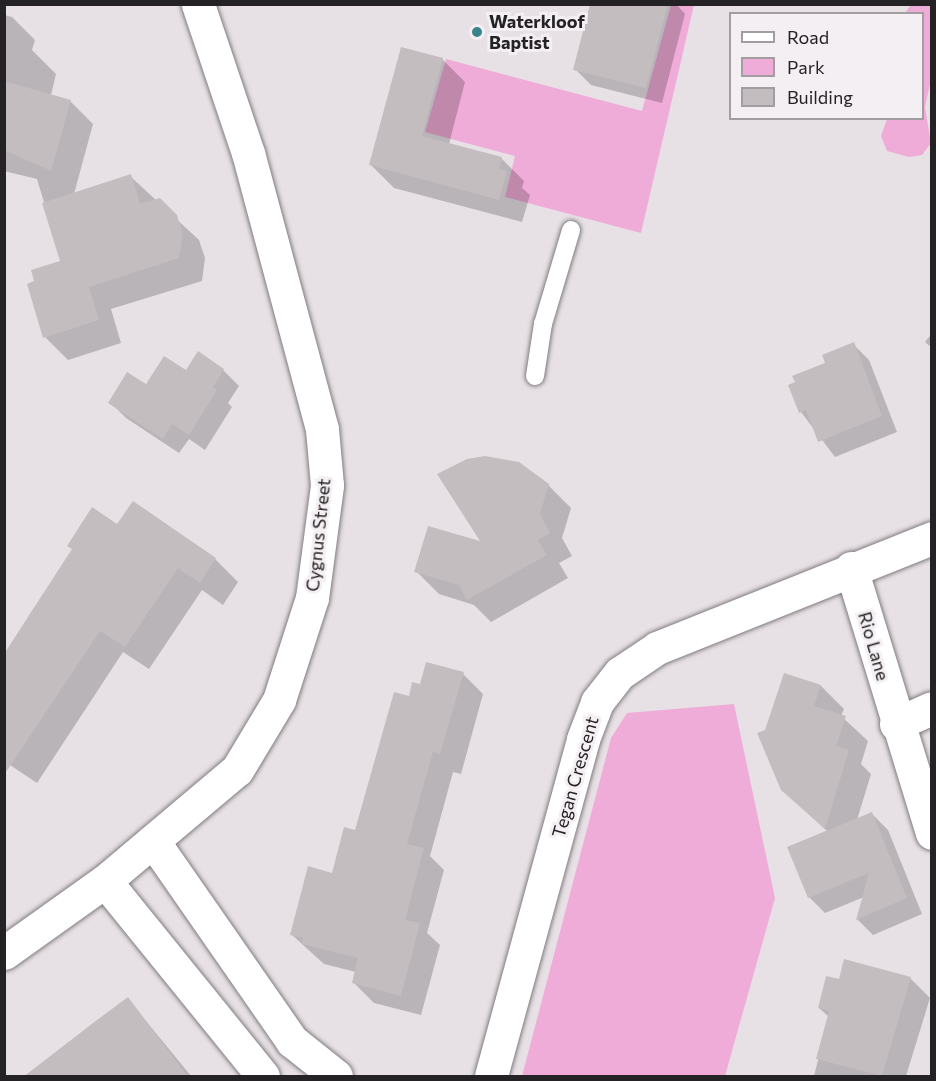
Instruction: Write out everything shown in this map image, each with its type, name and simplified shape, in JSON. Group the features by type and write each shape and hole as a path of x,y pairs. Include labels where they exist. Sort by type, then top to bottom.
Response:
{"street":[{"name":"Cygnus Street","path":"4,953 105,881 237,770 279,700 312,598 327,485 322,429 252,165 198,4"},
{"name":"Tegan Crescent","path":"491,1077 597,702 620,673 657,648 851,568 932,538"},
{"name":"Rio Lane","path":"851,568 896,724 932,832"},
{"path":"896,724 932,708"},
{"path":"153,841 292,1041 336,1077"},
{"path":"105,881 263,1077"}],"lane":[{"path":"535,376 543,324 571,230"}],"green space":[{"path":"911,4 931,5 931,80 925,107 931,143 922,155 909,157 887,151 881,136 887,120 924,120 924,12 906,12"},
{"path":"671,5 694,5 641,233 505,197 515,156 425,132 446,59 642,111"},
{"path":"734,704 775,898 725,1076 522,1076 611,738 627,713"}],"building":[{"path":"590,4 668,4 646,88 573,70"},
{"path":"401,47 443,58 422,136 502,157 499,169 507,171 499,200 369,165"},
{"path":"4,81 71,100 51,171 4,150"},
{"path":"131,174 140,204 160,198 177,215 183,234 179,258 89,287 99,320 43,338 27,284 34,281 31,270 60,261 42,203"},
{"path":"854,342 882,416 818,442 806,410 799,413 788,385 795,382 792,376 825,363 822,355"},
{"path":"198,351 224,369 213,387 217,390 189,435 172,424 163,439 108,403 127,372 146,384 164,356 186,370"},
{"path":"485,456 519,462 549,484 540,514 550,533 538,540 547,555 467,600 459,585 414,572 428,526 480,541 437,474 467,459"},
{"path":"133,501 216,558 200,583 178,568 125,647 100,631 4,775 4,654 72,549 67,546 92,507 117,524"},
{"path":"426,662 464,672 440,754 433,752 407,844 424,848 405,920 420,923 401,996 352,983 358,958 302,944 303,938 290,935 308,866 332,873 344,827 355,830 394,692 409,696 412,682 420,684"},
{"path":"784,673 821,685 814,706 846,716 836,746 849,750 825,829 781,790 757,733 765,730"},
{"path":"872,812 907,898 856,920 869,873 808,898 787,847"},
{"path":"844,959 911,977 882,1076 816,1059 829,1011 818,1008 826,976 839,979"},
{"path":"128,997 188,1077 23,1077 97,1020"}],"place":[{"name":"Waterkloof Baptist","path":"477,32"}]}
